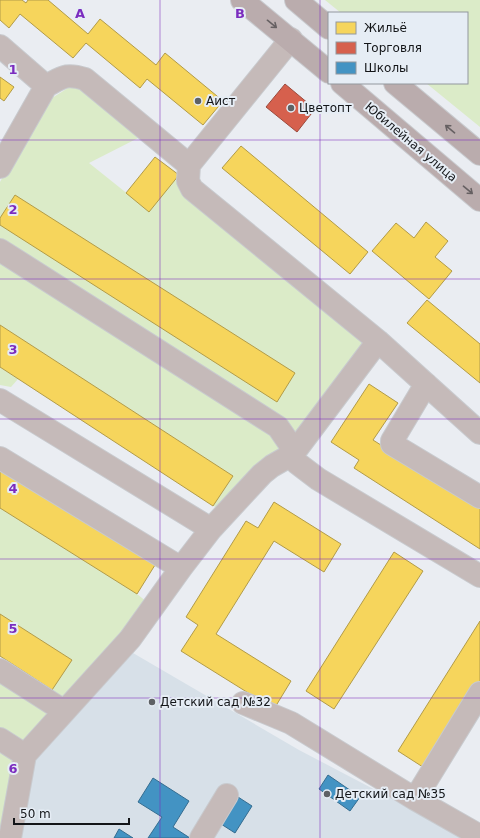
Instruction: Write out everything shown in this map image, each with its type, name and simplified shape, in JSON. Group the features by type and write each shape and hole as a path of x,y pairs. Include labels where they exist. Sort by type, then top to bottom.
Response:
{"highway":[{"path":"242,0 328,71"},
{"path":"296,0 328,27"},
{"name":"Юбилейная улица","path":"343,84 480,200"},
{"path":"396,84 480,154"}],"street":[{"path":"291,40 189,165 188,180 192,189 378,341 480,433"},
{"path":"0,46 46,86"},
{"path":"0,167 46,86 65,76 73,75 85,79 189,165"},
{"path":"0,250 278,427 289,443 297,464 318,480 480,576"},
{"path":"10,838 25,755 130,639 181,568 212,530 262,474 292,454 378,341"},
{"path":"426,384 392,441 392,444 480,497"},
{"path":"0,400 212,530"},
{"path":"0,458 181,568"},
{"path":"0,670 64,711"},
{"path":"415,799 480,693"},
{"path":"244,703 291,723 415,799 480,836"},
{"path":"0,739 25,755"},
{"path":"201,838 227,795"}],"shaded area":[{"name":"Детский сад №32","path":"133,653 299,750 467,838 21,838 34,762"}],"green space":[{"path":"325,0 480,0 480,127 427,84 468,84 468,12 340,12"},
{"path":"68,88 88,88 146,134 89,163 149,211 175,180 367,332 367,344 308,424 219,508 213,506 233,476 0,325 0,182 18,149 52,98"},
{"path":"0,367 18,379 11,387 0,385"},
{"path":"0,508 137,594 147,602 68,700 52,690 72,660 0,614"},
{"path":"0,678 53,712 24,745 0,729"},
{"path":"3,748 17,758 0,838 0,754"}],"building: Жильё":[{"path":"0,0 22,0 26,3 28,0 48,0 88,34 100,19 156,65 165,53 223,101 203,125 147,79 140,88 86,43 73,58 20,14 9,28 0,20"},
{"path":"0,77 14,87 4,101 0,98"},
{"path":"241,146 368,252 350,274 222,168"},
{"path":"155,157 179,175 149,212 126,193"},
{"path":"15,195 295,373 277,402 0,225 0,218"},
{"path":"426,222 448,241 435,257 452,271 429,299 372,251 396,223 414,238"},
{"path":"427,300 480,344 480,383 407,323"},
{"path":"0,325 233,476 213,506 0,367"},
{"path":"369,384 398,403 373,440 480,508 480,549 354,468 359,460 331,442"},
{"path":"0,468 155,565 137,594 0,508"},
{"path":"274,502 341,544 324,572 274,541 216,634 291,681 274,709 181,651 198,625 186,617 246,521 258,528"},
{"path":"394,552 423,571 334,709 306,691"},
{"path":"0,614 72,660 52,690 0,656"},
{"path":"480,621 480,684 426,769 398,751"}],"building: Торговля":[{"name":"Цветопт","path":"285,84 315,109 297,132 266,107"}],"building: Школы":[{"path":"328,775 360,797 350,811 319,789"},
{"path":"153,778 189,801 173,827 190,838 148,838 162,817 138,802"},
{"path":"238,797 252,806 235,833 221,824"},
{"path":"119,829 133,838 114,838"}],"place":[{"name":"Аист","path":"198,101"},
{"name":"Цветопт","path":"291,108"},
{"name":"Детский сад №32","path":"152,702"},
{"name":"Детский сад №35","path":"327,794"}]}
